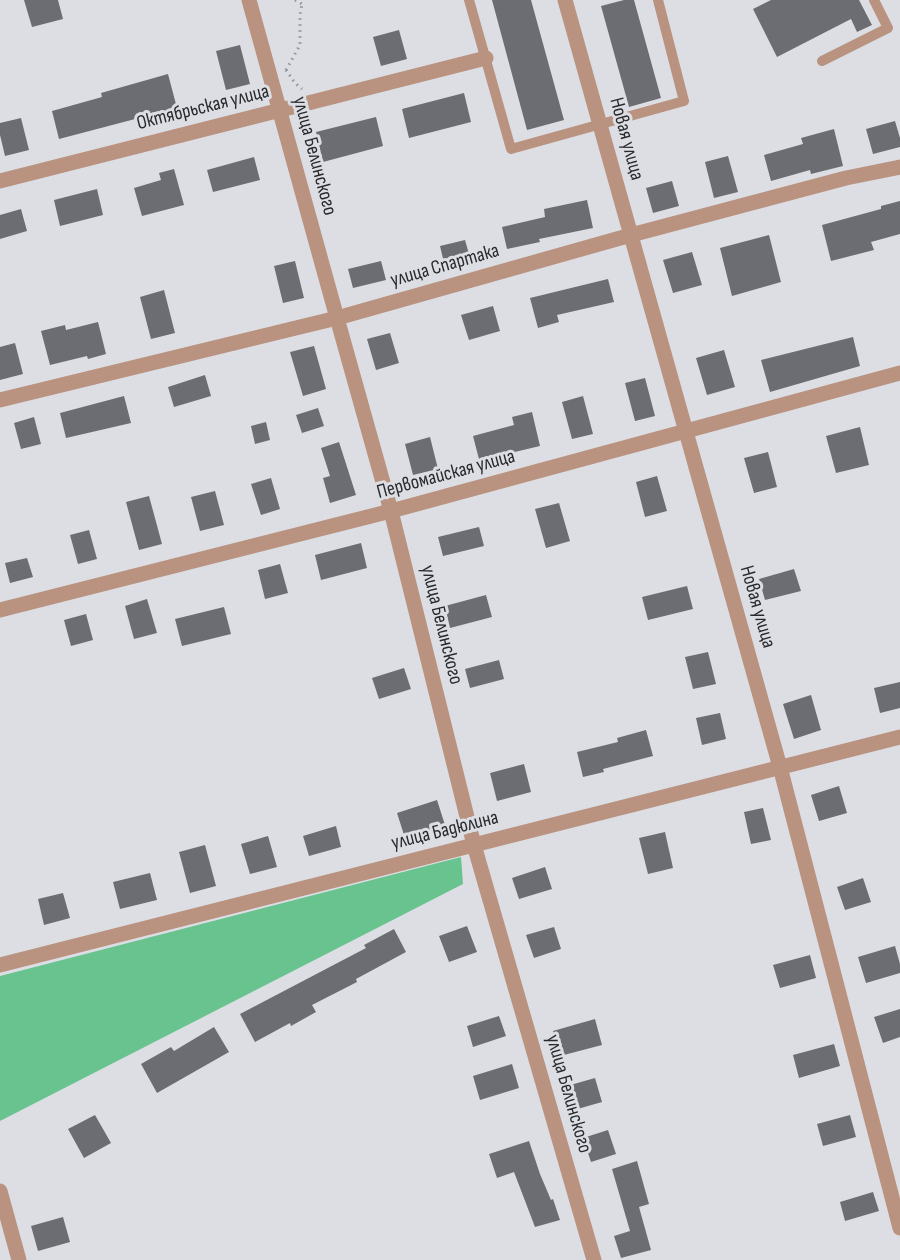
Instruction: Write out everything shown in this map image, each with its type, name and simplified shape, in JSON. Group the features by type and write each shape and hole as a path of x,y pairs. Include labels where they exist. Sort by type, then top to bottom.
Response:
{"street":[{"name":"улица Белинского","path":"249,0 390,511 474,845 594,1260"},
{"name":"Новая улица","path":"565,0 780,767 900,1228"},
{"name":"Октябрьская улица","path":"0,181 486,58"},
{"name":"улица Спартака","path":"0,400 337,318 846,178 900,167"},
{"name":"Первомайская улица","path":"0,610 390,511 900,373"},
{"name":"улица Бадюлина","path":"0,965 900,737"},
{"path":"0,1191 19,1260"}],"lane":[{"path":"469,0 511,149 684,101 658,0"},
{"path":"822,61 888,28 874,0"}],"path":[{"path":"295,0 302,4"},
{"path":"272,83 286,70 300,45 300,14 302,4 309,0"},
{"path":"286,70 295,83 316,101"}],"green space":[{"path":"461,857 463,884 0,1121 0,976"}],"building":[{"path":"24,0 58,0 63,19 32,27"},
{"path":"492,0 531,0 564,120 527,130"},
{"path":"634,0 661,98 629,107 601,6"},
{"path":"771,0 859,0 872,25 857,32 851,19 777,57 753,9"},
{"path":"399,30 407,59 381,66 373,37"},
{"path":"240,45 250,84 226,90 216,51"},
{"path":"168,74 177,108 59,139 52,111 102,97 101,93"},
{"path":"464,93 471,122 409,138 402,109"},
{"path":"376,117 383,146 323,162 316,132"},
{"path":"21,118 29,150 5,156 0,123"},
{"path":"895,121 900,147 873,154 866,129"},
{"path":"834,129 843,166 811,174 810,170 771,181 764,155 803,144 801,138"},
{"path":"728,156 738,192 714,198 705,162"},
{"path":"254,157 260,180 213,192 207,170"},
{"path":"174,169 184,205 142,216 134,188 161,180 159,173"},
{"path":"672,181 679,206 653,213 646,188"},
{"path":"97,189 103,215 60,226 54,200"},
{"path":"587,200 593,228 539,239 540,242 507,249 502,227 545,217 544,209"},
{"path":"900,201 900,234 871,242 874,250 831,261 822,225 881,209 881,206"},
{"path":"21,209 27,231 0,239 0,215"},
{"path":"769,235 781,282 732,296 720,248"},
{"path":"465,240 471,261 445,267 440,246"},
{"path":"692,252 702,285 673,293 663,260"},
{"path":"295,261 304,298 283,303 274,266"},
{"path":"381,261 386,280 353,288 348,269"},
{"path":"608,279 614,302 557,315 559,322 538,328 530,298"},
{"path":"164,290 175,333 151,339 140,297"},
{"path":"493,306 500,331 469,340 461,315"},
{"path":"98,322 106,354 50,365 41,331 65,325 66,330"},
{"path":"390,333 399,363 376,370 367,339"},
{"path":"853,337 860,366 770,392 761,360"},
{"path":"15,343 23,374 0,380 0,347"},
{"path":"314,346 326,389 303,396 290,352"},
{"path":"724,350 735,387 707,395 696,358"},
{"path":"205,375 211,396 174,407 168,387"},
{"path":"645,378 655,416 635,421 625,383"},
{"path":"124,396 131,423 66,438 60,413"},
{"path":"583,396 593,434 572,439 562,402"},
{"path":"318,408 324,426 302,433 296,415"},
{"path":"532,412 540,446 480,463 473,436 514,425 512,417"},
{"path":"34,417 41,444 21,449 14,423"},
{"path":"266,422 270,440 255,444 251,426"},
{"path":"860,427 869,465 836,473 826,436"},
{"path":"430,437 438,469 413,475 405,444"},
{"path":"339,442 356,495 330,503 323,478 330,476 321,448"},
{"path":"768,452 777,487 754,493 744,458"},
{"path":"657,476 667,511 645,517 636,482"},
{"path":"271,478 280,509 261,515 251,484"},
{"path":"215,491 224,525 200,531 191,497"},
{"path":"149,496 162,544 139,550 126,502"},
{"path":"559,503 570,541 546,548 535,509"},
{"path":"479,527 484,546 443,556 438,537"},
{"path":"89,530 97,559 78,564 70,535"},
{"path":"361,543 367,568 321,580 315,555"},
{"path":"27,558 33,577 10,583 5,563"},
{"path":"280,564 288,593 265,599 258,570"},
{"path":"794,569 801,591 765,600 759,579"},
{"path":"687,586 693,609 648,620 642,597"},
{"path":"486,595 492,617 450,628 445,606"},
{"path":"147,599 157,633 134,639 125,606"},
{"path":"224,607 231,634 182,646 175,619"},
{"path":"86,614 93,640 71,646 64,620"},
{"path":"708,652 716,684 693,689 685,657"},
{"path":"499,660 504,679 470,688 465,669"},
{"path":"404,668 411,689 379,699 372,678"},
{"path":"900,682 900,708 880,713 874,688"},
{"path":"811,695 821,730 794,739 783,704"},
{"path":"720,713 726,739 702,745 696,718"},
{"path":"646,730 653,756 603,769 604,772 583,777 577,752 618,742 617,738"},
{"path":"524,764 531,792 497,801 490,773"},
{"path":"839,786 847,813 819,821 811,795"},
{"path":"437,800 445,825 405,838 397,813"},
{"path":"763,808 771,840 751,844 744,812"},
{"path":"336,826 341,847 309,856 303,836"},
{"path":"665,832 673,868 648,874 639,838"},
{"path":"268,836 277,867 250,874 241,844"},
{"path":"205,845 216,886 190,893 179,852"},
{"path":"545,867 552,889 519,899 512,878"},
{"path":"150,873 157,900 120,909 113,882"},
{"path":"863,878 871,902 845,910 837,887"},
{"path":"63,893 70,918 44,925 38,899"},
{"path":"467,926 477,952 449,962 439,936"},
{"path":"554,927 561,949 534,958 526,935"},
{"path":"394,929 406,952 356,979 357,982 312,1005 316,1012 255,1042 240,1014 366,948 364,945"},
{"path":"895,946 900,973 866,983 858,957"},
{"path":"810,955 816,978 780,988 773,965"},
{"path":"900,1009 900,1037 883,1043 874,1017"},
{"path":"499,1016 506,1036 473,1047 467,1026"},
{"path":"595,1019 602,1045 560,1056 553,1031"},
{"path":"214,1027 229,1052 157,1093 141,1064 171,1047 174,1051"},
{"path":"834,1044 840,1066 799,1078 793,1055"},
{"path":"512,1064 519,1088 480,1100 473,1076"},
{"path":"595,1078 602,1102 574,1110 567,1086"},
{"path":"95,1115 111,1143 84,1158 68,1129"},
{"path":"850,1115 856,1137 823,1146 817,1124"},
{"path":"608,1130 616,1154 591,1162 583,1138"},
{"path":"529,1141 540,1174 551,1200 553,1199 560,1220 535,1227 514,1172 497,1178 489,1154"},
{"path":"637,1161 649,1204 639,1207 651,1250 621,1258 614,1236 630,1231 612,1169"},
{"path":"873,1192 879,1211 845,1221 840,1202"},
{"path":"63,1217 70,1242 38,1251 31,1226"}]}
